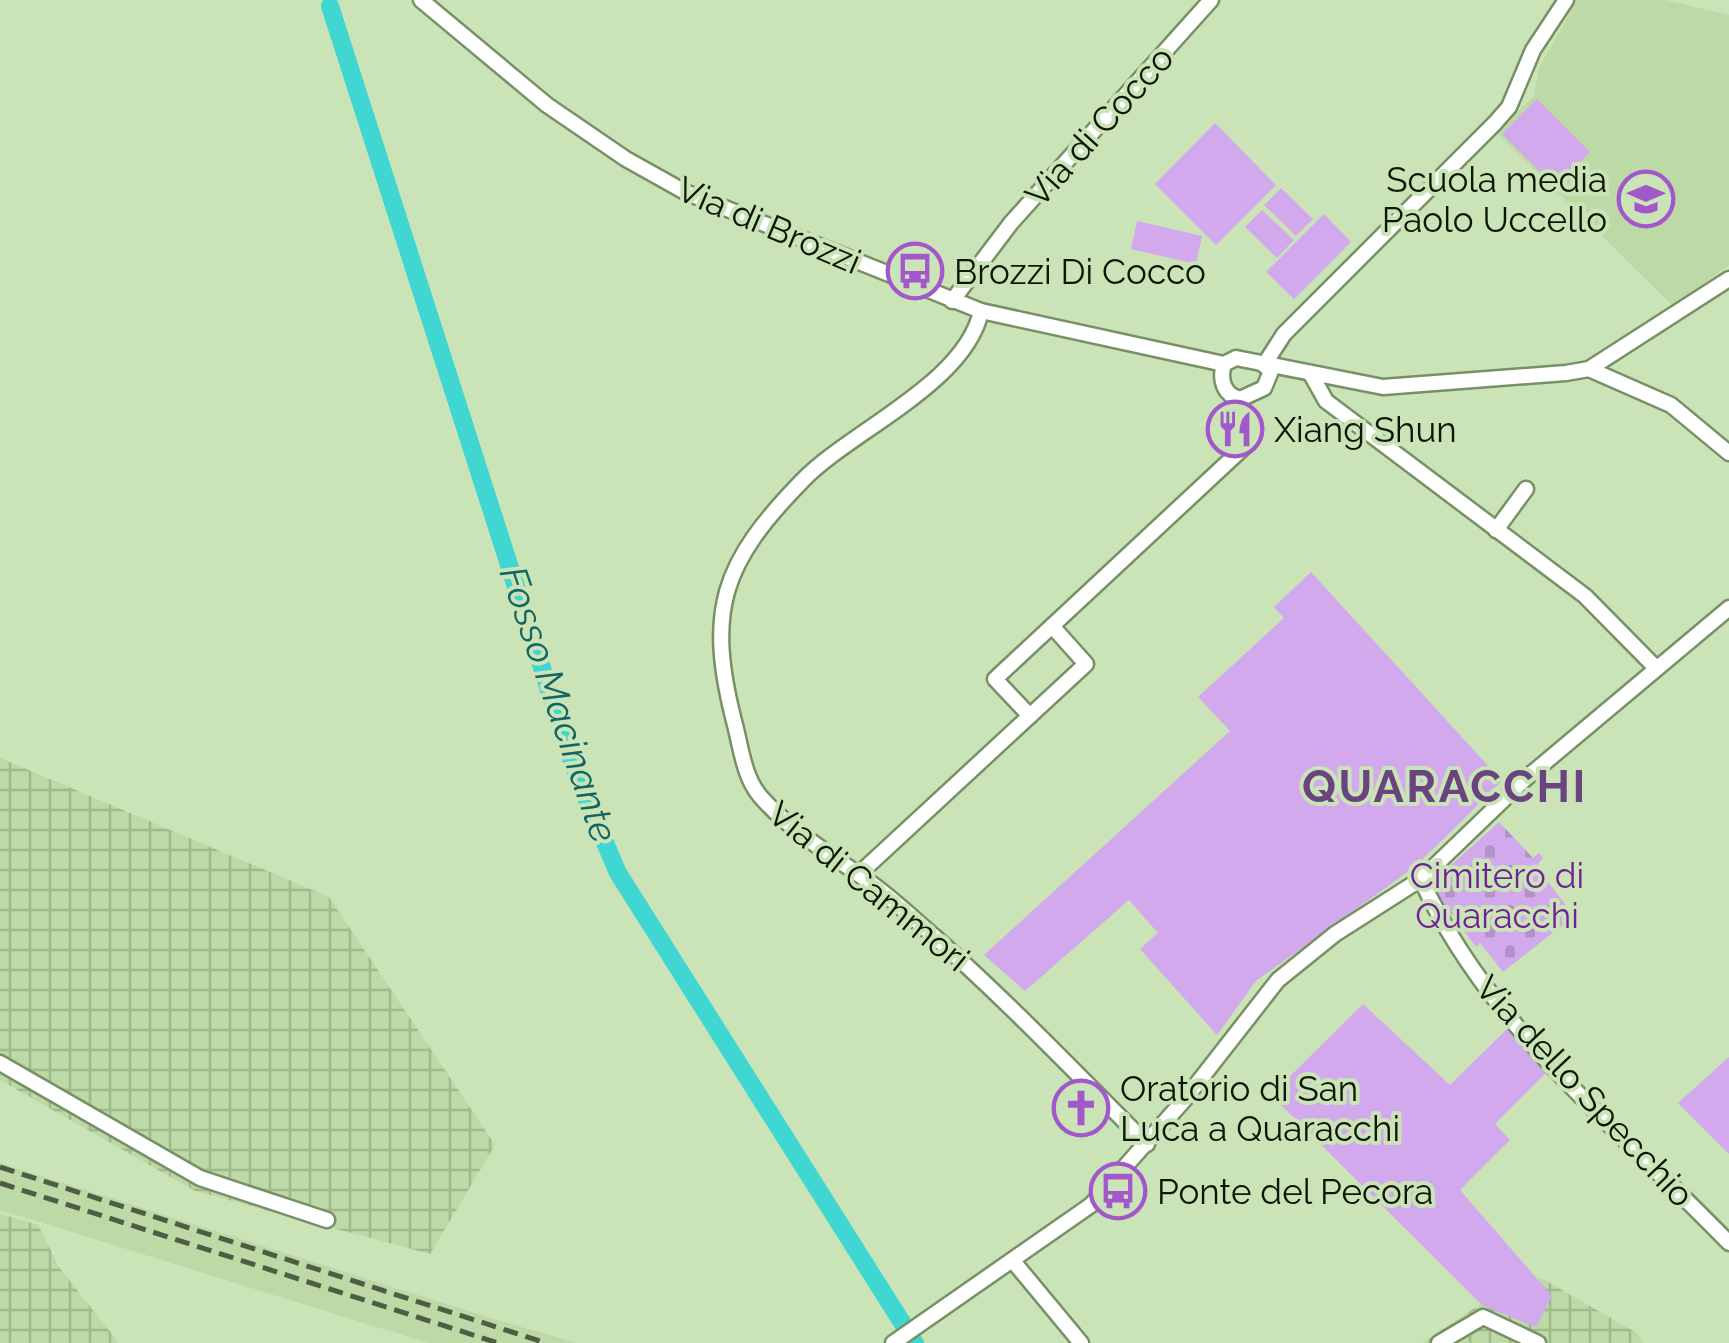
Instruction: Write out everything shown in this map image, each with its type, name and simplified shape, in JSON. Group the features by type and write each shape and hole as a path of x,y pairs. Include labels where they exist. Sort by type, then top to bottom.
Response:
{"street":[{"name":"Via di Brozzi","path":"421,0 537,97 649,174 981,311 1224,364 1236,358 1312,376 1399,388 1589,369 1729,280"},
{"name":"Via di Cocco","path":"952,301 1011,223 1212,0"},
{"path":"1240,398 1264,388 1271,371 1264,365 1284,334 1502,115 1532,50 1566,0"},
{"name":"Via di Cammori","path":"981,311 972,338 932,379 840,447 790,493 746,542 725,594 725,680 753,787 810,842 859,874 1021,1014 1147,1144"},
{"path":"1030,716 996,679 1242,449 1247,435 1240,398 1223,385 1224,364"},
{"path":"1589,369 1670,404 1729,453"},
{"path":"1312,376 1326,401 1598,606 1656,668"},
{"path":"1496,530 1526,488"},
{"path":"893,1343 1092,1205 1147,1144 1278,980 1335,934 1421,879 1524,780 1729,608"},
{"path":"859,874 1086,664 1052,626"},
{"name":"Via dello Specchio","path":"1421,879 1446,931 1510,1017 1630,1146 1729,1243"},
{"path":"0,1063 200,1178 327,1220"},
{"path":"1013,1261 1081,1343"},
{"path":"1439,1343 1473,1321 1486,1318 1538,1343"}],"shaded area":[{"name":"Scuola media Paolo Uccello","path":"1577,0 1665,0 1729,15 1729,265 1673,306 1496,132 1534,96 1539,68"},
{"path":"0,758 329,897 495,1145 430,1254 195,1191 0,1080"},
{"path":"0,1163 577,1343 428,1343 0,1210"},
{"path":"0,1214 38,1225 59,1267 119,1343 0,1343"},
{"path":"1541,1278 1637,1333 1644,1343 1422,1343 1482,1303"}],"green space":[{"path":"1537,99 1590,152 1555,187 1502,134"},
{"path":"1215,123 1276,185 1216,245 1155,184"},
{"path":"1281,188 1313,219 1296,236 1264,205"},
{"path":"1262,210 1294,240 1277,258 1245,227"},
{"path":"1324,214 1351,242 1294,299 1266,272"},
{"path":"1137,221 1202,236 1196,264 1131,249"},
{"path":"1311,572 1502,781 1416,866 1256,981 1217,1035 1140,949 1158,933 1129,900 1025,991 984,955 1230,731 1198,697 1284,618 1274,607"},
{"name":"Cimitero di Quaracchi","path":"1499,822 1533,858 1539,853 1543,858 1536,866 1574,916 1503,972 1480,943 1476,947 1450,913 1447,915 1435,892 1439,876"},
{"path":"1363,1004 1450,1085 1508,1028 1548,1071 1495,1124 1510,1140 1460,1190 1552,1296 1536,1327 1482,1305 1271,1095"},
{"path":"1729,1057 1729,1154 1678,1103"}],"waterway":[{"name":"Fosso Macinante","path":"330,6 577,777 618,873 915,1343"}],"railway":[{"path":"0,1167 546,1343"},
{"path":"0,1183 498,1343"}],"place":[{"name":"Scuola media Paolo Uccello","path":"1646,199"},
{"name":"Brozzi Di Cocco","path":"915,271"},
{"name":"Xiang Shun","path":"1235,429"},
{"name":"Oratorio di San Luca a Quaracchi","path":"1081,1108"},
{"name":"Ponte del Pecora","path":"1118,1191"}],"district":[{"name":"QUARACCHI","path":"1445,786"}]}
